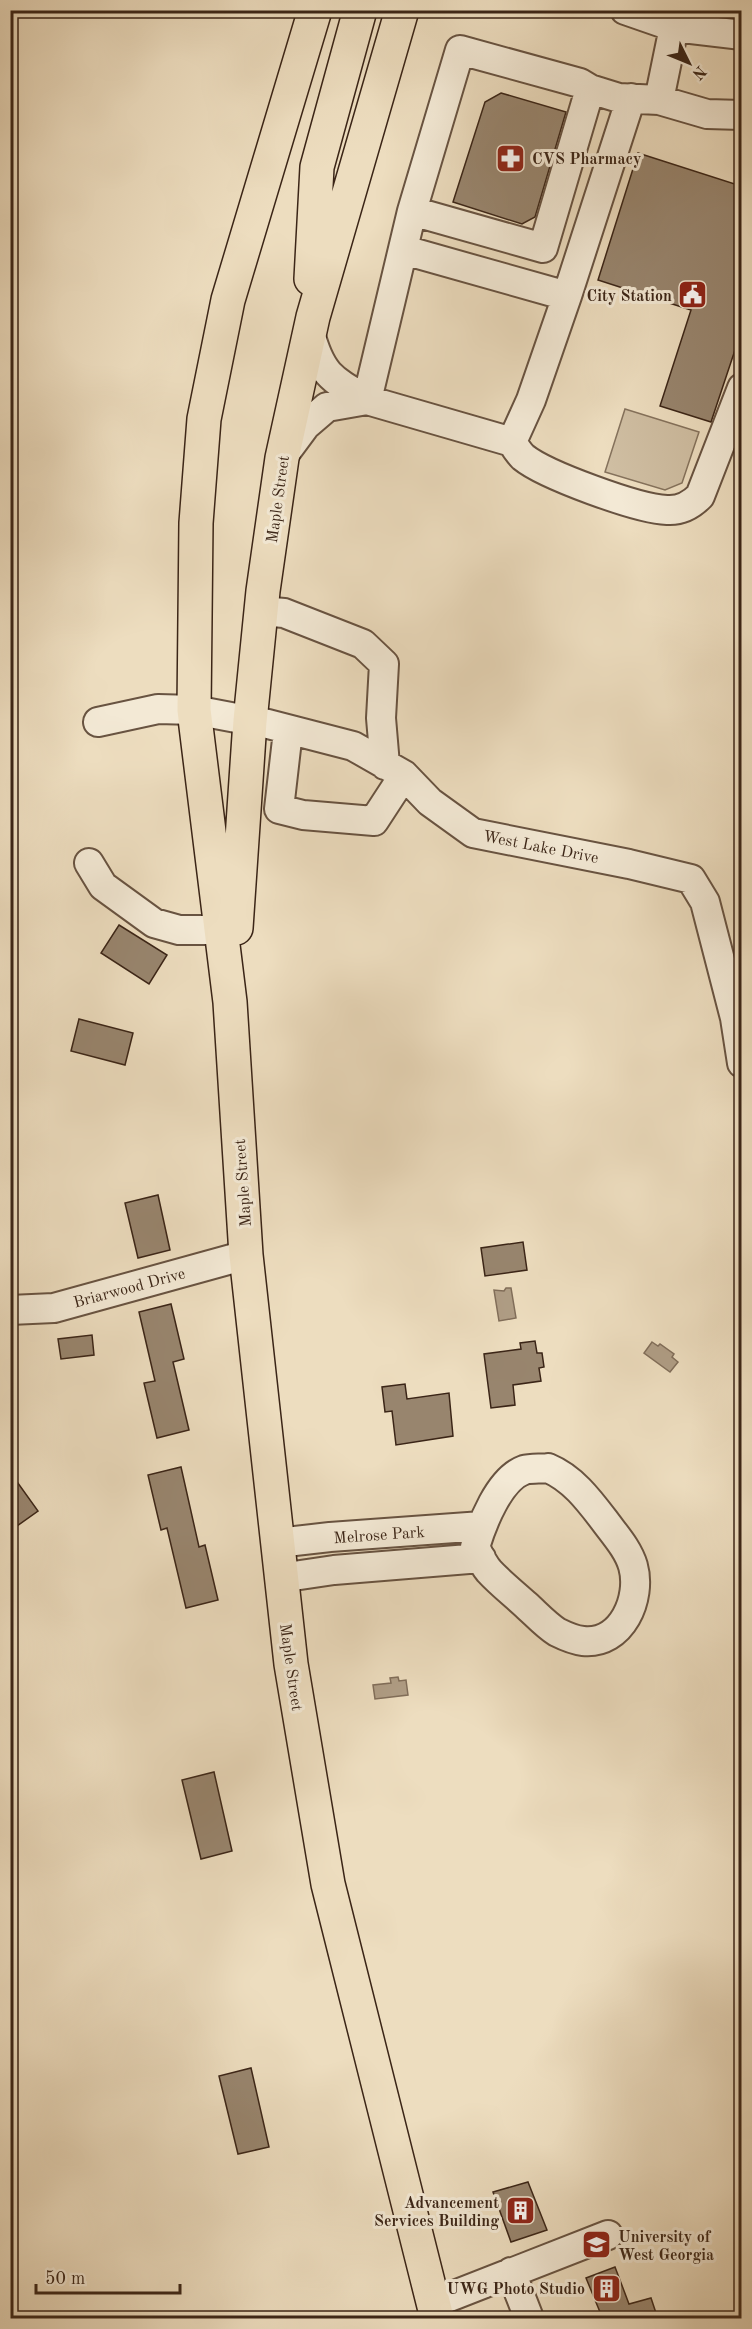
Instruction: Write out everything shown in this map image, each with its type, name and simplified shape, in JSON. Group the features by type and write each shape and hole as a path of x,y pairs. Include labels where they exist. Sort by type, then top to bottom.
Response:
{"main road":[{"path":"301,10 306,42"},
{"name":"Maple Street","path":"315,10 228,300 204,419 196,523 194,710 230,1002 246,1255 291,1664 328,1884 435,2311"},
{"path":"312,325 311,293 317,167 360,10"},
{"name":"Maple Street","path":"230,1002 250,721 261,611 282,458 312,325 402,10"},
{"path":"391,53 423,10"}],"street":[{"path":"625,10 677,19 741,35"},
{"path":"659,100 677,19"},
{"path":"367,400 412,210 460,50 580,83 590,89 619,98 659,100 707,114 741,115"},
{"path":"412,210 543,248 590,89"},
{"path":"512,442 531,399 567,296 631,98"},
{"path":"404,250 567,296"},
{"path":"312,325 317,357 327,374 336,382 367,400 512,442 522,456 557,476 668,511 693,504 706,486 741,388"},
{"path":"282,458 306,425 327,407 367,400"},
{"path":"261,611 284,613 363,644 384,664 381,718 394,770 374,821 303,815 279,809 288,730"},
{"name":"West Lake Drive","path":"98,722 158,709 194,710 352,746 394,770 430,802 473,833 629,864 691,879 705,903 735,1018 741,1063"},
{"path":"89,863 104,886 154,923 179,930 221,930"},
{"name":"Briarwood Drive","path":"10,1310 54,1308 246,1255"},
{"path":"548,1468 560,1473 573,1483 628,1553 636,1584 634,1598 627,1616 610,1635 597,1640 584,1641 569,1638 555,1631 487,1569 482,1558 475,1547 488,1512 504,1487 524,1470 548,1468"},
{"name":"Melrose Park","path":"277,1543 482,1526"},
{"name":"Melrose Park","path":"280,1578 334,1570 482,1558"},
{"path":"435,2311 511,2272 608,2235"},
{"path":"511,2272 529,2319"}],"shaded area":[{"path":"625,409 699,432 682,483 665,490 605,472"},
{"path":"506,1288 511,1288 516,1318 499,1321 494,1290 504,1291"},
{"path":"652,1342 658,1346 660,1344 674,1354 672,1357 678,1362 670,1372 644,1353"},
{"path":"398,1677 399,1681 406,1680 408,1695 375,1699 373,1685 391,1683 390,1678"}],"building":[{"name":"CVS Pharmacy","path":"501,93 566,112 535,217 522,224 453,202 485,102"},
{"name":"City Station","path":"638,153 741,186 741,339 739,338 711,422 660,406 691,310 598,280"},
{"path":"119,925 167,955 149,984 101,953"},
{"path":"79,1019 133,1033 125,1065 71,1051"},
{"path":"158,1195 170,1250 138,1258 125,1203"},
{"path":"523,1242 527,1270 485,1276 481,1248"},
{"path":"171,1304 184,1359 173,1362 189,1430 157,1438 144,1383 155,1381 139,1312"},
{"path":"92,1335 94,1355 61,1359 58,1339"},
{"path":"535,1341 537,1353 542,1353 544,1367 539,1368 541,1381 513,1385 515,1405 491,1408 484,1354 521,1349 520,1343"},
{"path":"405,1384 407,1399 449,1393 453,1436 396,1445 392,1411 385,1412 382,1387"},
{"path":"181,1467 199,1547 205,1545 218,1600 186,1608 167,1528 161,1530 148,1475"},
{"path":"10,1472 38,1511 10,1531"},
{"path":"214,1772 232,1851 201,1859 182,1780"},
{"path":"251,2068 269,2147 238,2154 219,2076"},
{"name":"Advancement Services Building","path":"528,2182 547,2230 511,2242 493,2192"},
{"path":"615,2267 629,2304 651,2298 658,2319 595,2319 594,2314 600,2312 586,2278"}],"place":[{"name":"CVS Pharmacy","path":"511,158"},
{"name":"City Station","path":"693,295"},
{"name":"Advancement Services Building","path":"520,2211"},
{"name":"University of West Georgia","path":"597,2245"},
{"name":"UWG Photo Studio","path":"606,2288"}]}
